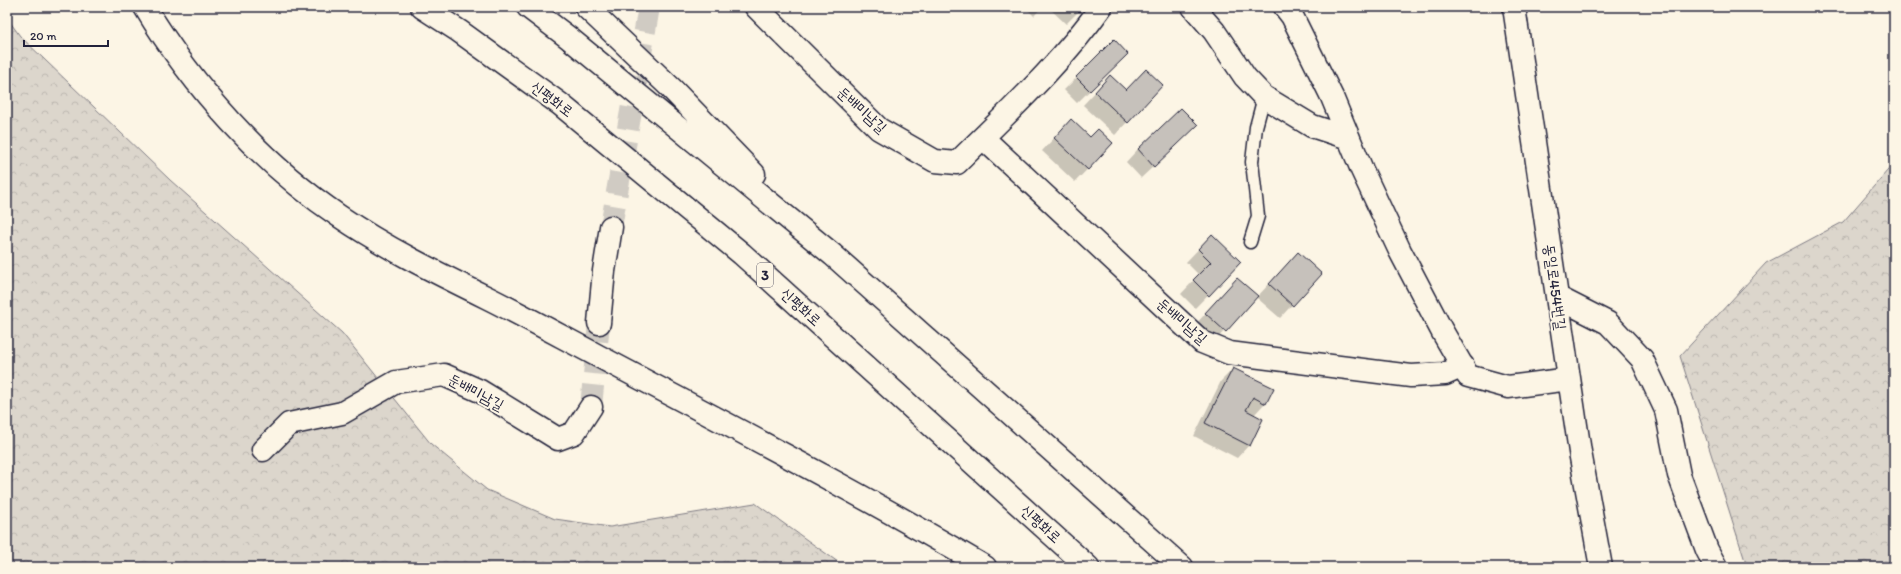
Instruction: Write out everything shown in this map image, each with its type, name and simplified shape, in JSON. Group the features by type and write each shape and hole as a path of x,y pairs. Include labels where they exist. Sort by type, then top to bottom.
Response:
{"main road":[{"path":"145,7 189,70 228,119 264,154 338,216 375,239 445,277 796,461 985,567"},
{"name":"신평화로","path":"422,7 459,31 560,104 742,254 1088,567"},
{"path":"528,7 576,43 833,255 1182,567"},
{"path":"586,7 671,88 833,255"},
{"name":"둔배미남길","path":"756,7 879,128 935,161 957,163 1037,83 1081,35 1101,7"},
{"path":"1193,7 1214,31 1245,77 1264,97 1312,126 1349,138"},
{"path":"1285,7 1292,16 1332,97 1400,251 1442,331 1468,376 1508,387 1569,379"},
{"name":"동일로454번길","path":"1514,7 1580,452 1601,567"},
{"name":"둔배미남길","path":"982,138 1202,342 1229,353 1411,376 1445,374 1463,366"},
{"path":"599,323 604,271 611,227"},
{"path":"1557,297 1608,323 1642,359 1666,410 1679,474 1707,550 1716,567"},
{"name":"둔배미남길","path":"262,450 289,424 342,413 396,382 444,375 480,391 558,439 574,433 591,407"}],"lane":[{"path":"1250,242 1258,216 1252,162 1256,127 1264,97"}],"green space":[{"path":"7,18 20,36 170,180 342,333 431,444 487,490 555,519 610,527 755,503 845,567 7,567"},
{"path":"1894,163 1894,567 1747,567 1680,356 1766,263 1843,222"}],"building":[{"path":"1074,7 1084,7 1079,12"},
{"path":"1114,39 1128,54 1090,91 1076,77"},
{"path":"1146,69 1163,85 1128,123 1095,92 1110,75 1126,90"},
{"path":"1181,108 1198,125 1154,167 1138,149"},
{"path":"1071,119 1090,137 1098,129 1113,143 1088,170 1054,138"},
{"path":"1212,234 1241,262 1209,296 1193,280 1211,262 1198,249"},
{"path":"1298,252 1322,274 1293,306 1269,284"},
{"path":"1237,278 1258,296 1226,332 1205,313"},
{"path":"1233,368 1274,388 1266,404 1253,397 1246,410 1263,419 1250,446 1205,423"}],"tunnel":[{"path":"611,227 649,7"},
{"path":"591,407 599,323"}]}
